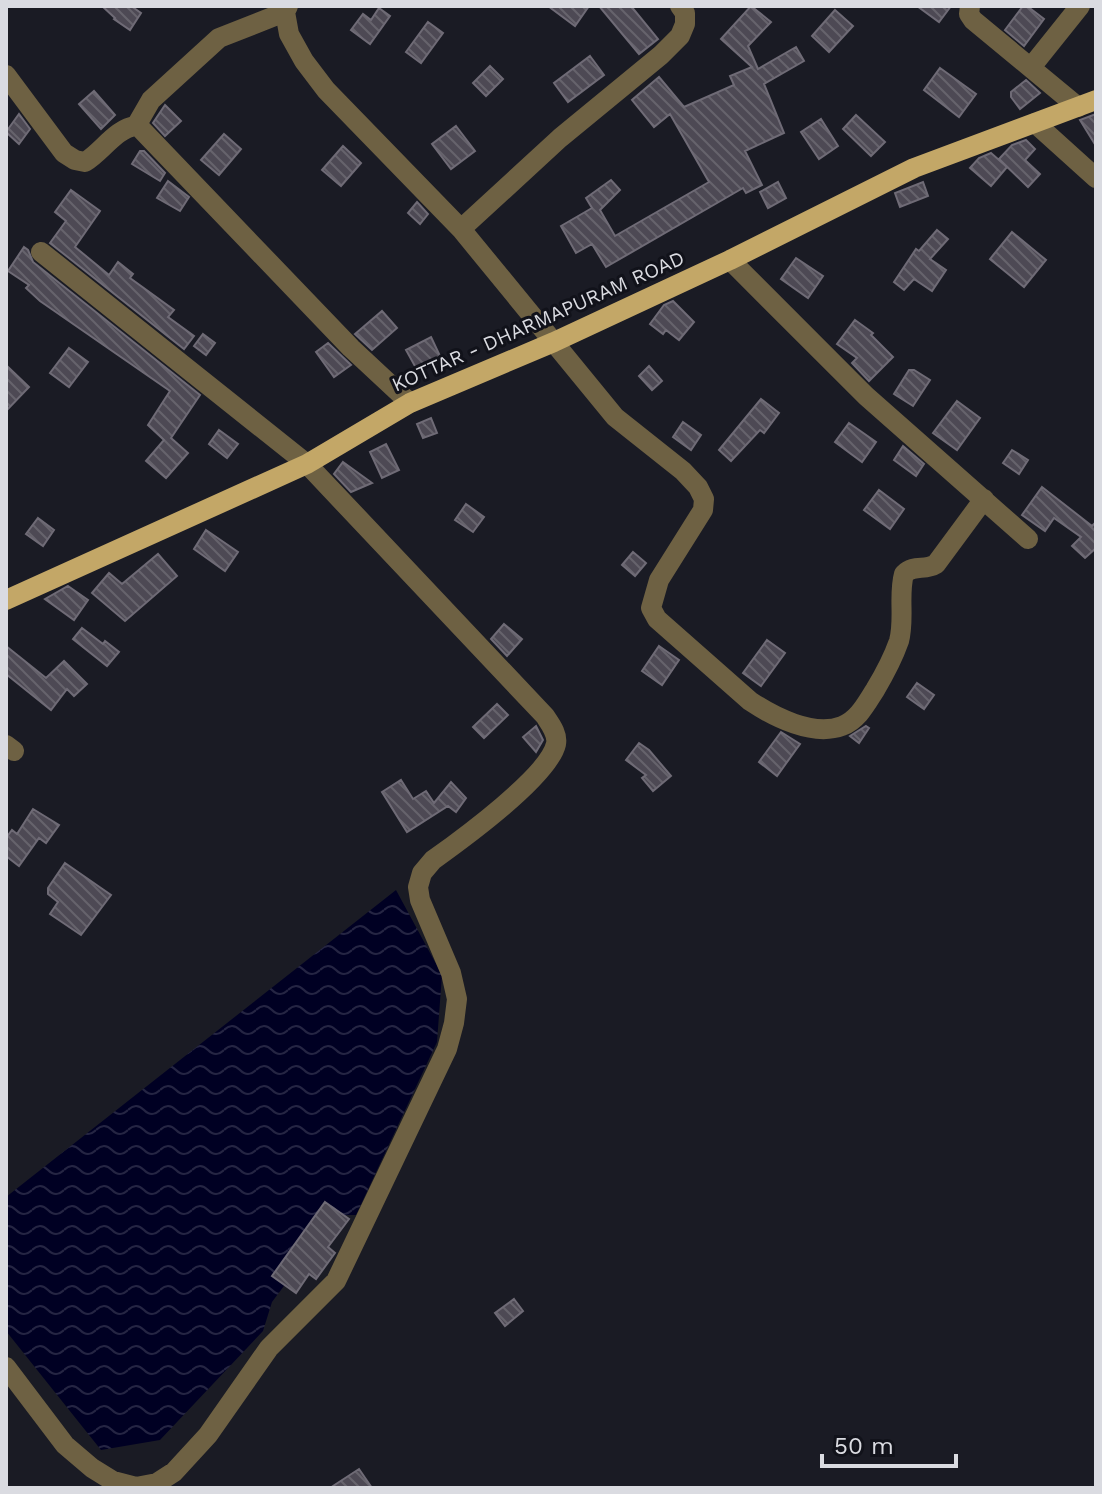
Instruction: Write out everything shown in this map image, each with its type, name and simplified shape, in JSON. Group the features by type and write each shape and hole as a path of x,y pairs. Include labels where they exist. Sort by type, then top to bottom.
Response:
{"main road":[{"name":"KOTTAR - DHARMAPURAM ROAD","path":"6,600 307,464 410,403 554,342 730,260 914,168 1087,103"}],"street":[{"path":"461,229 560,138 680,36 685,24 685,13 680,6"},
{"path":"970,6 969,14 973,20 1032,66 1087,103"},
{"path":"1032,66 1080,6"},
{"path":"6,75 64,153 85,162 124,129 136,126 151,100 219,38 287,9 289,34 326,90 461,229 615,417 683,471 698,487 704,499 703,510 655,588 651,608 657,619 764,711 804,727 830,729 842,726 861,712 883,677 899,640 904,574 909,569 936,564 984,499"},
{"path":"1035,123 1096,178"},
{"path":"136,126 351,348 410,403"},
{"path":"6,1367 65,1445 113,1481 136,1487 158,1485 189,1459 269,1348 328,1291 341,1271 447,1049 457,999 451,973 420,900 418,887 422,873 433,860 534,778 549,760 557,742 545,716 307,464 41,252"},
{"path":"730,260 866,396 1028,539"}],"water":[{"path":"396,890 442,975 437,1042 356,1215 337,1215 272,1302 263,1331 160,1440 101,1450 6,1331 6,1197"}],"building":[{"path":"102,6 131,6 141,13 130,30"},
{"path":"548,6 589,6 575,26"},
{"path":"599,6 631,6 658,39 639,54"},
{"path":"751,6 771,22 748,46 758,69 796,47 804,61 764,84 784,133 745,151 762,185 746,193 743,188 606,267 592,244 576,253 561,226 592,208 586,198 611,180 620,190 600,210 615,236 709,182 670,114 654,127 632,100 659,77 684,107 734,85 730,76 752,67 721,39"},
{"path":"917,6 951,6 939,22"},
{"path":"1023,6 1044,19 1024,46 1005,30"},
{"path":"379,8 390,16 370,44 351,30 363,14 371,20"},
{"path":"835,10 853,26 829,52 812,36"},
{"path":"428,22 443,33 421,63 406,52"},
{"path":"590,56 604,75 568,102 554,83"},
{"path":"490,66 503,79 486,96 473,83"},
{"path":"940,68 976,94 959,117 924,90"},
{"path":"1026,80 1040,93 1020,109 1011,92"},
{"path":"94,91 115,115 101,129 79,104"},
{"path":"165,105 181,121 165,136 153,123"},
{"path":"19,114 30,129 19,144 6,132"},
{"path":"1096,114 1096,146 1080,120"},
{"path":"856,115 885,142 871,156 843,129"},
{"path":"821,119 838,146 819,159 801,132"},
{"path":"456,126 475,151 451,169 432,144"},
{"path":"224,134 241,149 219,175 201,160"},
{"path":"1026,140 1035,149 1025,160 1040,174 1028,187 999,159 1012,145"},
{"path":"343,146 361,163 341,186 322,170"},
{"path":"140,151 144,151 165,173 160,181 132,164"},
{"path":"991,153 1007,167 991,186 970,168 979,158"},
{"path":"168,181 189,197 180,211 157,198"},
{"path":"778,182 786,198 768,208 760,192"},
{"path":"923,182 928,196 900,207 895,193"},
{"path":"71,190 100,211 75,247 109,275 118,262 133,274 130,278 174,310 168,317 194,336 184,349 50,243 66,221 55,212"},
{"path":"417,202 428,214 420,224 408,213"},
{"path":"937,230 948,239 930,259 946,270 932,291 914,279 904,290 894,282 916,249 919,251"},
{"path":"1012,232 1046,260 1024,287 990,259"},
{"path":"24,247 33,262 200,395 171,438 188,453 166,478 146,461 164,440 148,425 170,391 40,301 26,288 29,285 8,271"},
{"path":"796,258 823,276 808,298 781,279"},
{"path":"673,301 694,322 679,340 666,330 663,334 650,324 664,305"},
{"path":"382,311 397,328 372,350 355,334"},
{"path":"855,320 873,333 871,335 893,357 869,381 852,363 857,358 837,344"},
{"path":"203,334 215,343 206,355 194,346"},
{"path":"431,337 440,356 416,368 406,350"},
{"path":"328,343 351,365 334,377 316,352"},
{"path":"69,348 88,362 69,387 50,373"},
{"path":"6,365 29,387 6,411"},
{"path":"649,366 662,381 652,390 639,376"},
{"path":"909,370 930,380 913,406 894,394"},
{"path":"761,399 779,413 764,433 760,430 731,461 719,450"},
{"path":"957,401 980,418 957,450 933,433"},
{"path":"431,418 437,433 423,438 417,424"},
{"path":"683,422 701,435 691,450 673,437"},
{"path":"849,423 876,442 862,462 835,442"},
{"path":"219,430 238,444 227,458 209,444"},
{"path":"386,444 399,470 382,478 370,452"},
{"path":"903,446 924,464 916,476 894,460"},
{"path":"1012,450 1028,460 1019,474 1003,463"},
{"path":"343,462 372,483 351,492 334,474"},
{"path":"1042,487 1092,526 1096,522 1096,548 1085,558 1072,546 1081,537 1054,518 1045,531 1022,515"},
{"path":"879,490 904,509 890,529 864,510"},
{"path":"466,504 484,517 473,532 455,520"},
{"path":"38,518 54,530 43,546 26,534"},
{"path":"206,530 238,552 225,571 194,549"},
{"path":"633,552 646,563 635,576 622,565"},
{"path":"158,554 177,576 125,621 92,593 109,573 122,584"},
{"path":"68,586 88,600 74,620 45,599"},
{"path":"504,624 522,639 507,656 491,639"},
{"path":"82,628 119,652 107,666 73,639"},
{"path":"767,640 785,653 761,686 743,673"},
{"path":"6,646 46,678 64,661 87,684 74,696 67,689 51,710 6,674"},
{"path":"659,646 679,660 662,685 642,671"},
{"path":"917,683 934,695 924,709 907,697"},
{"path":"497,704 508,715 484,738 473,727"},
{"path":"536,726 543,740 536,752 523,737"},
{"path":"866,726 869,728 859,743 850,736"},
{"path":"781,732 800,744 777,776 759,762"},
{"path":"639,743 671,776 653,791 642,778 646,775 626,760"},
{"path":"401,780 413,799 426,791 434,803 451,782 466,798 456,812 448,806 407,832 382,792"},
{"path":"33,809 59,825 46,843 39,838 19,866 6,856 6,838 12,830 17,834"},
{"path":"65,863 111,895 81,935 50,914 58,902 48,894 48,888"},
{"path":"325,1202 349,1219 328,1247 335,1253 316,1279 309,1274 296,1293 272,1276"},
{"path":"514,1299 523,1311 505,1326 495,1313"},
{"path":"359,1469 372,1488 330,1488"}]}
